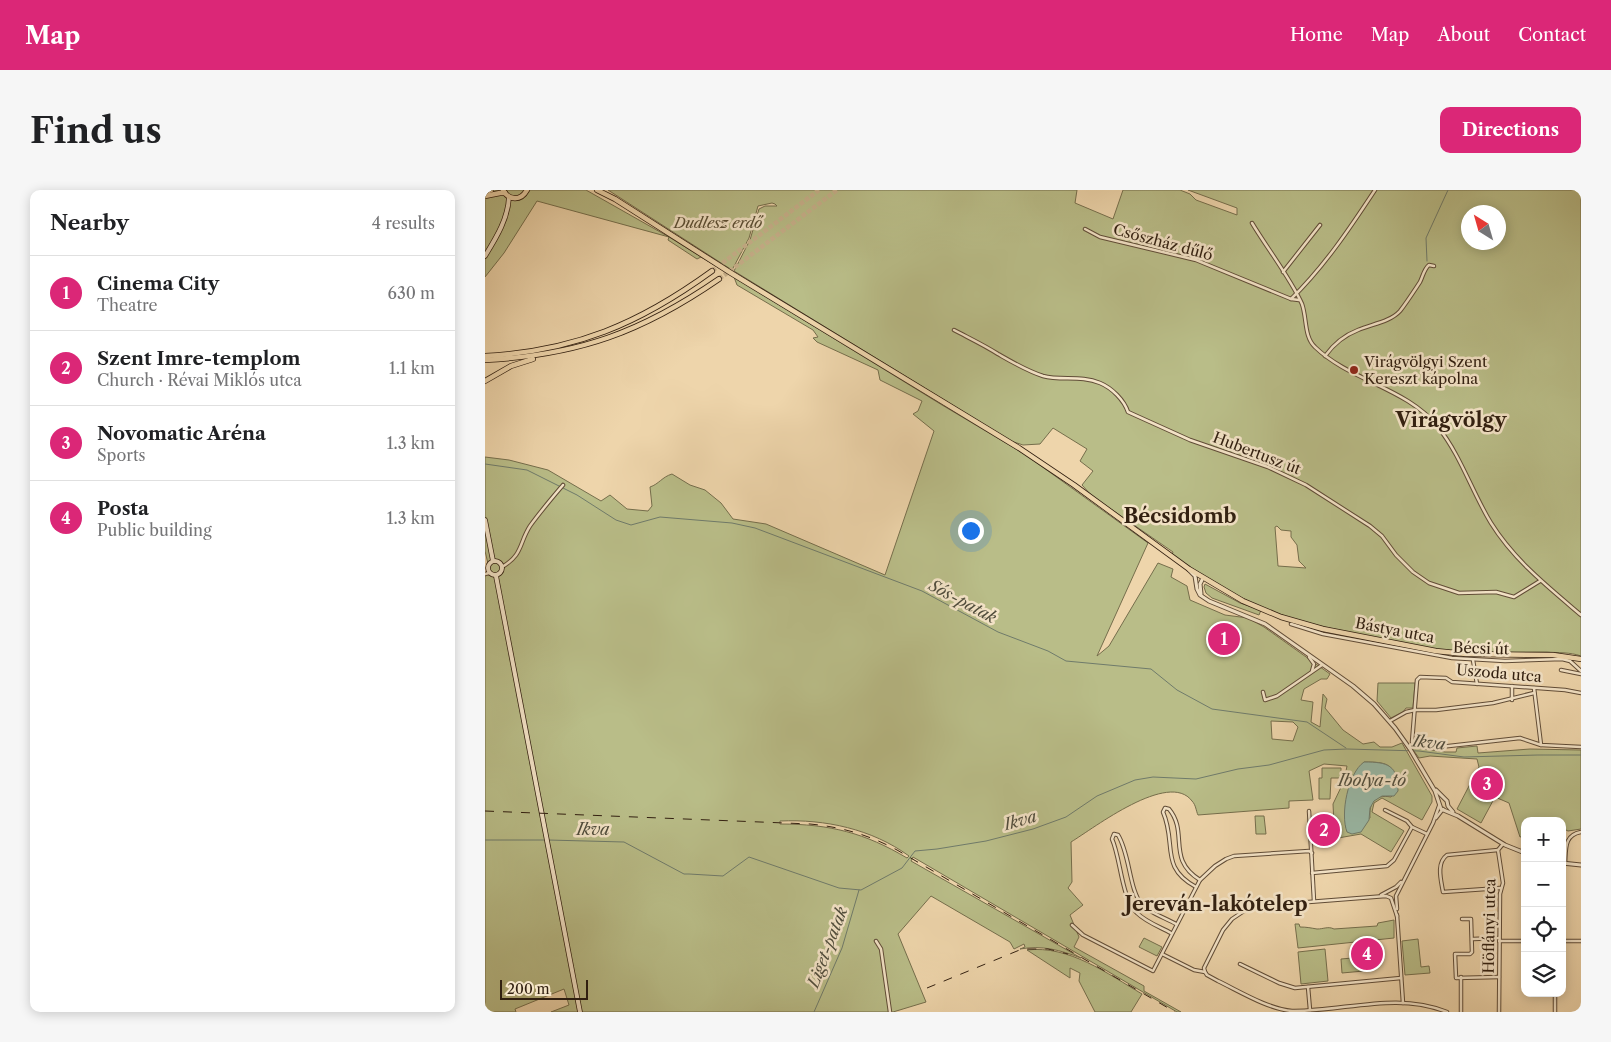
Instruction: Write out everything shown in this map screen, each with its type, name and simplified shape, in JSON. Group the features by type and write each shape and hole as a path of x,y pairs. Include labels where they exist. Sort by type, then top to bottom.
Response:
{"main road":[{"path":"485,192 491,190"},
{"path":"485,256 500,230 508,208 515,198 522,196 527,190"},
{"name":"Bástya utca","path":"597,190 615,199 731,273 1019,448 1074,485 1189,569 1243,601 1281,617 1316,627 1445,652 1466,654 1553,654 1581,659"},
{"path":"485,196 506,193 515,198"},
{"path":"506,193 508,208"},
{"path":"485,356 539,351 569,344 605,332 646,314 712,271"},
{"path":"485,381 511,366 543,355 585,346 627,331 672,309 719,279"},
{"path":"485,360 543,355"},
{"path":"485,520 493,561"},
{"path":"493,561 498,562 502,567 500,574 496,576"},
{"path":"493,561 488,566 487,573 496,576"},
{"path":"496,576 580,1012"}],"street":[{"path":"1291,299 1303,288 1348,231 1375,190"},
{"path":"1252,223 1299,300 1304,313 1309,339 1313,346 1348,371 1390,391 1433,421 1461,463 1493,525 1515,554 1540,581 1581,615"},
{"path":"1283,272 1320,225"},
{"name":"Csőszház dűlő","path":"1085,229 1100,237 1196,260 1291,299 1299,300"},
{"path":"1325,356 1330,349 1356,330 1393,317 1419,284 1426,267 1429,265 1434,266"},
{"name":"Hubertusz út","path":"954,330 1009,361 1040,375 1051,378 1081,378 1100,383 1113,391 1125,404 1128,412 1190,440 1267,467 1306,485 1370,526 1382,536 1407,566 1429,583 1459,593 1496,592 1514,597 1540,581"},
{"path":"502,567 514,560 530,527 563,485"},
{"path":"1189,569 1195,576 1199,594 1214,603 1261,622 1366,696 1390,722 1410,749 1437,797 1439,805 1443,809 1521,851"},
{"path":"1198,586 1203,578"},
{"path":"1198,586 1206,582 1212,584"},
{"name":"Bécsi út","path":"1291,624 1323,634 1431,655 1473,660 1562,659 1570,661 1581,672"},
{"path":"1309,656 1314,664 1313,671"},
{"path":"1473,660 1477,684"},
{"path":"1263,692 1265,700 1277,696 1322,665"},
{"name":"Bécsi út","path":"1561,670 1581,672"},
{"name":"Uszoda utca","path":"1415,710 1417,680 1420,677 1446,678 1452,682 1581,693"},
{"path":"1512,686 1512,700"},
{"path":"1534,688 1541,745"},
{"path":"1390,722 1406,712 1415,710 1436,710 1512,700 1534,693"},
{"path":"1415,710 1412,742 1414,745 1431,748 1520,738 1541,745 1581,747"},
{"path":"1428,780 1458,816"},
{"path":"1433,823 1441,801 1445,800"},
{"path":"1403,1003 1397,895 1433,823 1443,809 1448,806"},
{"path":"1196,886 1182,879 1173,865 1168,827 1163,812 1165,808 1172,812 1177,824 1179,850 1183,865 1200,880"},
{"path":"1385,810 1427,834"},
{"path":"1309,811 1314,901"},
{"path":"1312,873 1387,866 1394,860 1412,826"},
{"path":"1564,862 1569,838 1573,834 1581,832"},
{"path":"1172,933 1137,914 1132,906 1123,885 1112,839 1114,834 1119,835 1123,844 1133,884 1142,905 1176,924"},
{"path":"1500,888 1443,892 1440,863 1447,854 1498,850 1503,843"},
{"name":"Höflányi utca","path":"1498,850 1503,883 1500,888 1499,1012"},
{"path":"1072,924 1083,935 1153,971 1196,886 1215,866 1226,858 1235,856 1309,851 1312,853"},
{"path":"1566,863 1581,864"},
{"path":"1369,897 1394,888 1404,878"},
{"path":"1394,888 1397,895"},
{"path":"1388,891 1397,916"},
{"path":"1205,972 1207,962 1223,930 1239,913 1256,907 1397,895"},
{"path":"1462,919 1471,919 1473,939 1471,953 1455,954 1456,978 1499,977"},
{"path":"1473,939 1521,941"},
{"path":"876,941 881,949 890,1012"},
{"path":"1566,941 1581,941"},
{"path":"1162,954 1194,970 1205,972 1217,981 1276,1007 1292,1011 1403,1003 1427,1006 1446,1012"},
{"path":"1240,964 1289,986 1308,987 1401,978"},
{"path":"1461,977 1461,1012"},
{"path":"1308,987 1310,1011"},
{"path":"1555,997 1555,1012"}],"green space":[{"path":"485,190 586,190 669,237 537,201 504,253 485,277"},
{"name":"Dudlesz erdő","path":"608,190 1077,190 1075,203 1113,219 1123,190 1180,190 1190,194 1196,200 1237,215 1237,208 1188,190 1581,190 1581,656 1547,652 1471,653 1430,649 1287,617 1246,600 1172,555 1173,552 1092,496 1082,485 1093,471 1080,461 1087,449 1053,428 1040,444 1023,445 1011,441 734,271 750,240 759,209 765,206 777,206 775,204 758,206 749,238 732,270","holes":["1277,526 1281,530 1291,531 1291,537 1297,545 1299,561 1306,568 1278,566 1275,527"]},
{"path":"669,237 734,277 701,257 697,259 668,240"},
{"path":"734,277 1026,455 1148,543 1097,656 1109,646 1158,563 1173,569 1171,577 1187,586 1190,600 1225,615 1248,618 1264,627 1330,674 1327,679 1321,679 1304,689 1301,700 1313,702 1311,722 1320,727 1323,694 1327,699 1325,708 1343,730 1363,744 1374,742 1380,747 1392,747 1402,743 1432,796 1432,802 1422,820 1382,798 1374,803 1372,812 1404,831 1391,852 1361,834 1338,838 1334,824 1333,804 1344,781 1347,766 1324,764 1309,771 1313,800 1289,801 1289,808 1198,815 1192,801 1181,793 1167,792 1131,805 1071,842 1072,882 1068,888 1083,905 1070,915 1079,937 1074,947 1144,986 1144,991 1181,1012 1177,1012 913,857 911,861 1081,958 1051,949 1020,949 1025,947 1024,944 1014,949 1010,942 931,896 898,934 926,1002 893,1012 551,1012 569,1005 564,989 515,1009 516,1012 485,1012 485,576 490,572 485,551 485,457 509,460 548,470 601,501 610,495 627,509 648,511 652,506 650,487 672,474 690,485 705,490 721,503 733,519 766,524 885,575 934,431 913,414 918,411 922,401 880,380 878,370 817,342 813,338 818,337 813,330 737,285","holes":["1271,721 1293,722 1298,727 1293,741 1272,739","1364,762 1384,764 1392,769 1398,788 1391,797 1380,797 1374,801 1370,808 1370,818 1346,827 1348,793 1354,778","780,821 831,824 880,839 909,856 907,858 862,836 831,828 780,824"]},
{"path":"1205,584 1240,603 1261,610 1259,615 1212,598 1206,593"},
{"path":"1378,683 1415,683 1413,708 1406,708 1403,712 1391,718 1377,701"},
{"path":"1477,746 1478,753 1530,749 1581,750 1581,829 1566,830 1566,817 1521,817 1520,837 1509,803 1495,797 1481,823 1457,809 1479,767 1477,759 1430,756 1419,758 1411,747 1445,752 1456,752 1457,748"},
{"path":"1322,768 1341,768 1341,778 1331,778 1330,799 1319,799 1319,778 1322,778"},
{"path":"1255,816 1264,816 1266,834 1256,834"},
{"path":"1394,920 1394,938 1298,948 1295,924 1299,924 1300,927 1334,929 1377,926 1378,923"},
{"path":"1144,938 1162,947 1157,956 1139,947"},
{"path":"1418,939 1421,967 1429,966 1430,973 1405,975 1402,941"},
{"path":"1325,949 1328,981 1301,984 1298,952"},
{"path":"1027,950 1043,950 1073,956 1102,970 1142,994 1131,1012 1095,1012 1079,981 1080,973 1070,968 1070,978"},
{"path":"1363,957 1364,971 1342,973 1341,959"}],"water":[{"name":"Ibolya-tó","path":"1364,762 1385,764 1394,770 1398,782 1398,791 1394,796 1382,796 1374,801 1370,808 1369,820 1361,832 1352,834 1347,832 1345,824 1345,805 1350,784 1358,767"}],"waterway":[{"path":"1427,261 1426,238 1448,190"},
{"name":"Sós-patak","path":"485,464 527,470 577,495 616,520 631,525 660,517 732,523 755,528 922,591 998,632 1048,651 1066,661 1151,669 1177,690 1212,709 1307,722 1346,748"},
{"name":"Ikva","path":"548,840 624,842 684,874 723,876 749,857 839,888 861,890 902,868 915,851 986,841 1033,829 1066,817 1097,796 1135,780 1153,777 1196,779 1238,769 1269,765 1324,750 1419,751 1464,757 1581,755"},
{"name":"Ikva","path":"485,840 544,840"},
{"name":"Liget-patak","path":"814,1012 842,948 859,890"}],"tunnel":[{"path":"712,271 819,190"},
{"path":"719,279 837,190"}],"railway":[{"path":"485,811 810,824 855,832 897,850 1175,1012"},
{"path":"927,988 1022,949 1048,949 1068,954"}],"place":[{"name":"Virágvölgyi Szent Kereszt kápolna","path":"1354,370"},
{"name":"Cinema City","path":"1224,639"},
{"name":"Novomatic Aréna","path":"1487,784"},
{"name":"Szent Imre-templom","path":"1324,830"},
{"name":"Posta","path":"1367,954"}],"district":[{"name":"Virágvölgy","path":"1451,420"},
{"name":"Bécsidomb","path":"1180,516"},
{"name":"Jereván-lakótelep","path":"1216,904"}]}
